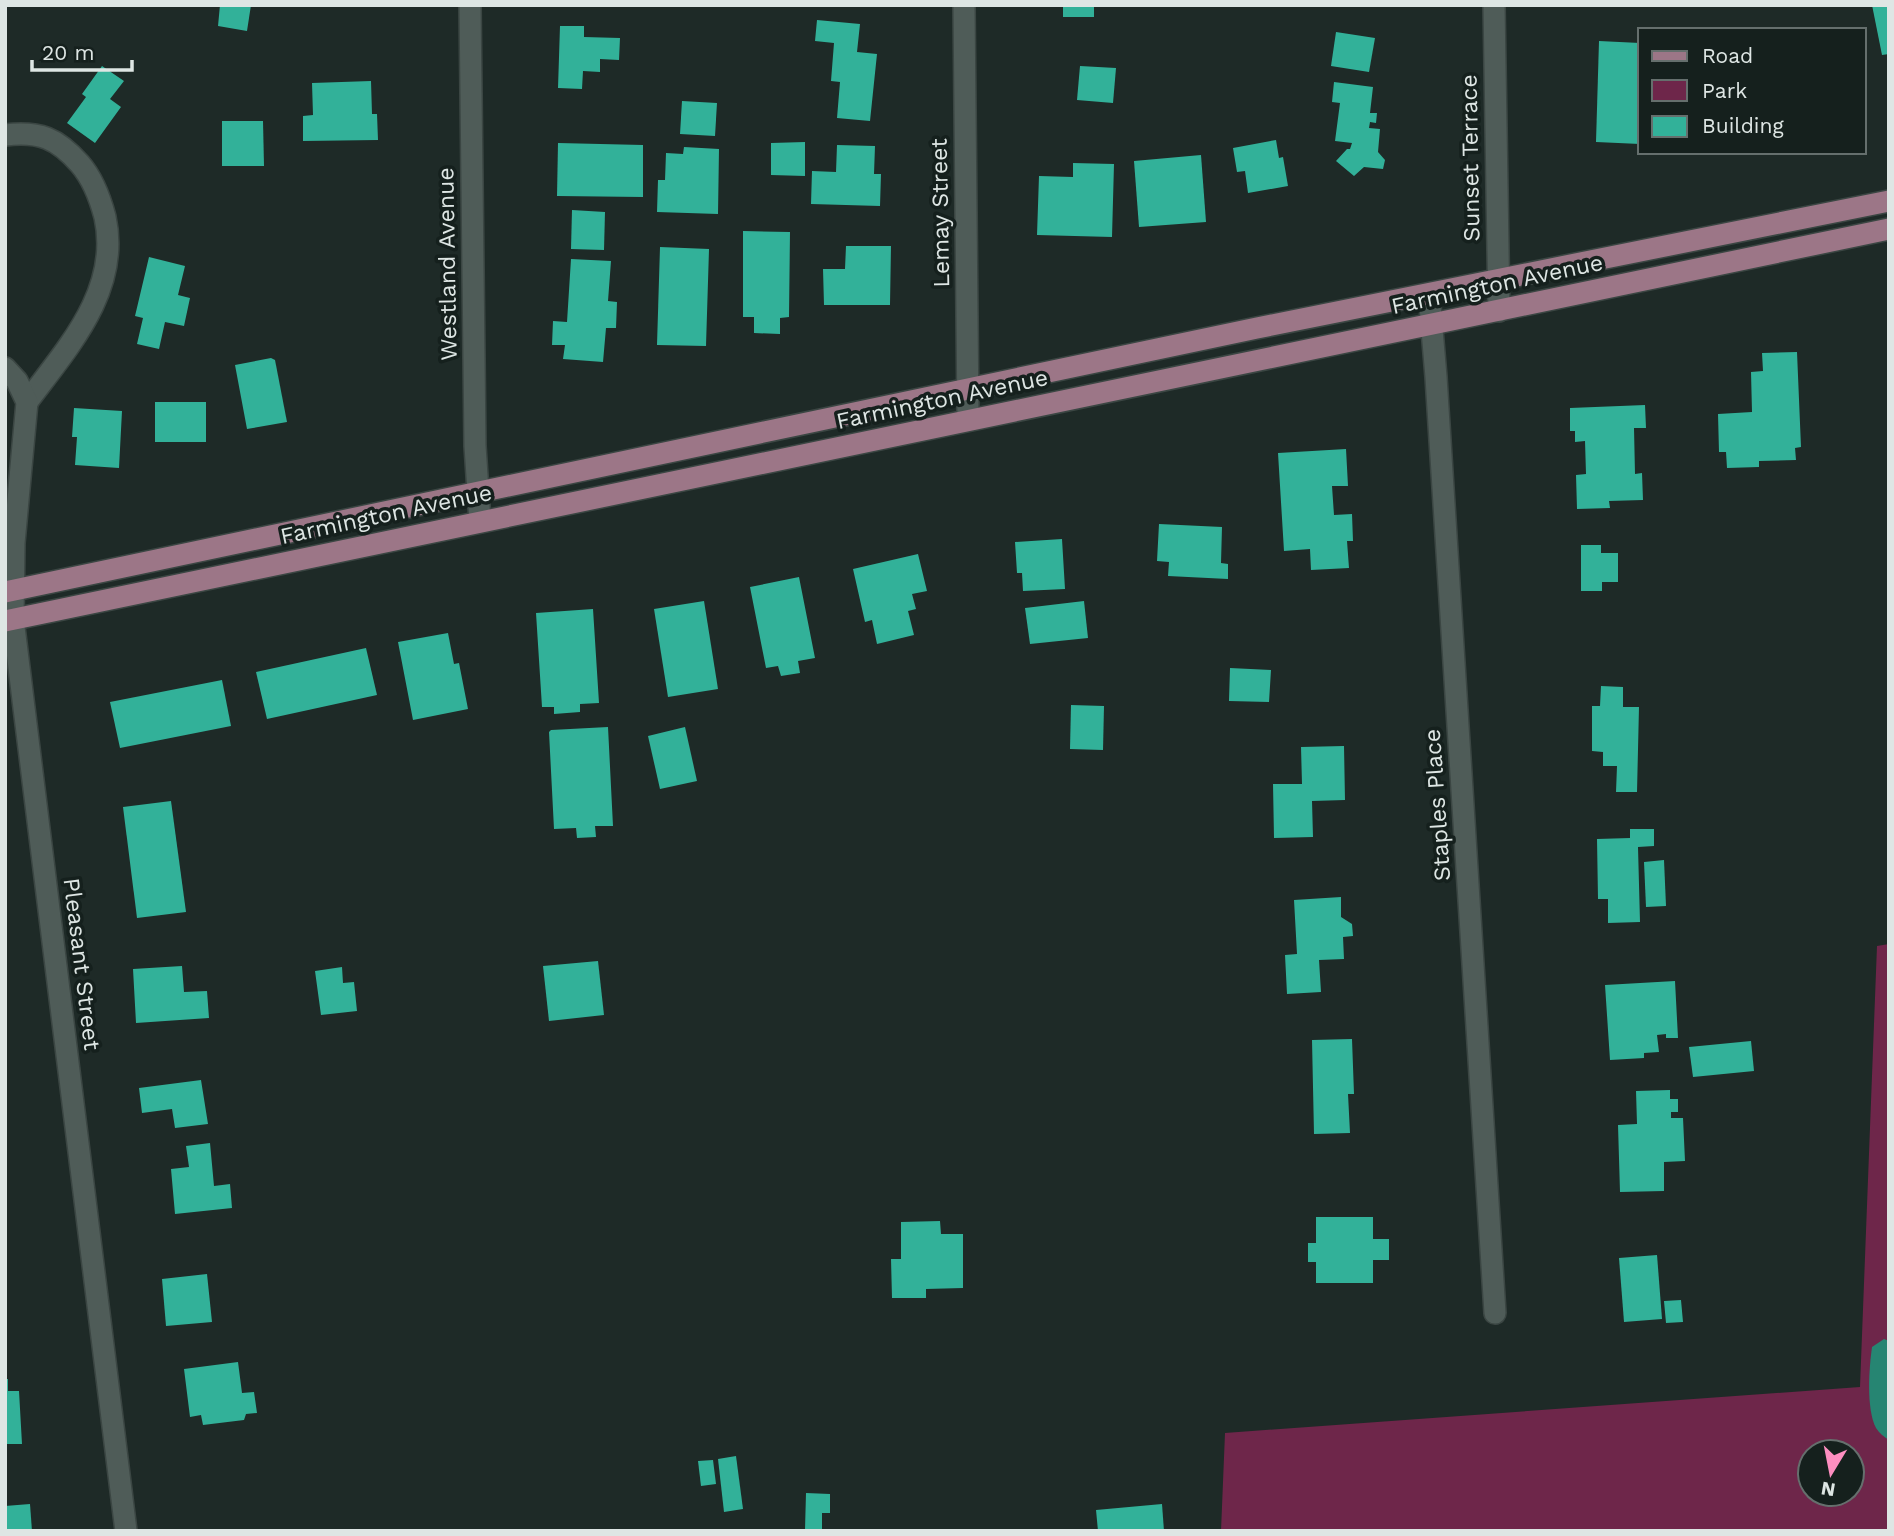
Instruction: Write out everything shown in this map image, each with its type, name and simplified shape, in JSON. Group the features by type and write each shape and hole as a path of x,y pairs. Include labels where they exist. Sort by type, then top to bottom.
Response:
{"main road":[{"name":"Farmington Avenue","path":"9,591 1498,279 1889,201"},
{"name":"Farmington Avenue","path":"9,620 1889,229"}],"street":[{"name":"Westland Avenue","path":"470,5 475,446 480,522"},
{"name":"Lemay Street","path":"964,5 968,420"},
{"name":"Sunset Terrace","path":"1494,5 1499,311"},
{"path":"5,135 37,135 50,138 61,145 85,169 95,185 107,226 107,265 96,301 73,341 27,402 17,381 5,368"},
{"name":"Staples Place","path":"1429,294 1495,1313"},
{"name":"Pleasant Street","path":"27,402 9,591 9,620 126,1531"}],"green space":[{"path":"1889,944 1889,1531 1221,1531 1225,1433 1860,1387 1877,946"}],"shaded area":[{"path":"1884,1339 1889,1341 1889,1440 1876,1428 1870,1400 1872,1347"}],"building":[{"path":"220,5 251,5 247,31 218,26"},
{"path":"1063,5 1094,5 1094,17 1063,17"},
{"path":"1872,5 1889,5 1889,54 1882,55"},
{"path":"817,20 860,24 857,52 877,54 870,121 837,118 840,82 831,81 834,43 815,41"},
{"path":"560,26 584,26 584,37 620,38 619,60 600,59 600,72 583,71 582,89 558,88"},
{"path":"1336,32 1375,38 1369,72 1331,66"},
{"path":"1599,41 1638,43 1638,144 1596,142"},
{"path":"102,66 124,81 110,99 121,107 95,143 67,123 86,97 82,94"},
{"path":"1080,66 1116,68 1113,103 1077,100"},
{"path":"371,81 372,114 377,114 378,140 303,141 303,116 313,115 312,83"},
{"path":"1334,82 1373,87 1370,113 1377,113 1376,123 1370,122 1369,128 1380,129 1378,152 1385,160 1383,169 1364,167 1354,176 1336,161 1350,149 1352,143 1335,141 1340,103 1332,102"},
{"path":"682,101 717,103 715,136 680,134"},
{"path":"222,121 263,121 264,166 222,166"},
{"path":"1276,140 1279,158 1283,157 1288,186 1248,193 1245,171 1237,172 1233,148"},
{"path":"805,142 805,176 771,175 771,143"},
{"path":"558,143 643,145 643,197 557,196"},
{"path":"837,145 875,146 874,174 881,174 880,206 811,204 812,171 836,172"},
{"path":"684,147 719,149 718,214 657,212 658,180 665,180 666,153 683,154"},
{"path":"1201,155 1206,222 1139,227 1134,161"},
{"path":"1073,163 1114,164 1112,237 1037,235 1039,176 1073,177"},
{"path":"572,210 605,212 604,250 571,249"},
{"path":"743,231 790,232 789,317 780,318 780,334 754,333 754,317 743,317"},
{"path":"846,246 891,246 890,305 824,305 823,269 845,269"},
{"path":"660,247 709,249 706,346 657,345"},
{"path":"149,257 185,266 178,295 190,298 184,326 165,322 159,349 137,344 143,318 135,316"},
{"path":"571,259 611,261 608,301 617,302 616,328 606,328 603,362 563,359 565,345 552,345 553,321 567,322"},
{"path":"1797,352 1801,447 1795,448 1796,460 1759,461 1759,467 1727,468 1726,452 1719,452 1718,414 1752,412 1751,372 1763,371 1762,353"},
{"path":"271,358 275,360 287,422 247,429 235,365"},
{"path":"155,402 206,402 206,442 155,442"},
{"path":"1645,405 1646,428 1634,428 1635,474 1642,473 1643,500 1609,501 1610,508 1577,509 1576,475 1586,474 1585,441 1575,442 1575,431 1570,431 1570,408"},
{"path":"74,408 122,411 119,468 75,465 77,437 72,437"},
{"path":"1346,449 1348,486 1332,486 1334,515 1352,514 1353,541 1347,541 1349,568 1311,570 1310,549 1284,551 1278,453"},
{"path":"1159,524 1222,527 1221,563 1228,564 1228,579 1168,576 1169,562 1157,561"},
{"path":"1062,539 1065,589 1023,591 1022,573 1017,573 1015,542"},
{"path":"1581,545 1601,545 1601,553 1618,553 1618,582 1602,582 1602,591 1581,591"},
{"path":"918,554 927,591 912,594 916,609 908,611 914,635 877,644 872,620 865,622 853,569"},
{"path":"799,577 815,658 798,661 800,673 781,676 778,666 766,668 750,587"},
{"path":"704,601 718,689 668,697 654,609"},
{"path":"1084,601 1088,638 1030,644 1025,608"},
{"path":"593,609 599,703 580,704 580,712 554,714 554,707 542,707 536,613"},
{"path":"448,633 454,664 459,663 468,709 413,720 398,642"},
{"path":"366,648 377,695 267,719 256,672"},
{"path":"1230,668 1271,670 1269,702 1229,701"},
{"path":"222,680 231,726 120,748 110,702"},
{"path":"1601,686 1623,687 1623,707 1639,707 1637,792 1616,792 1617,766 1603,766 1603,752 1592,751 1592,706 1600,706"},
{"path":"1071,705 1104,706 1103,750 1070,749"},
{"path":"608,727 613,826 595,826 596,837 577,838 576,828 554,829 549,732"},
{"path":"685,727 697,781 660,789 648,736"},
{"path":"1344,746 1345,800 1312,801 1313,837 1274,838 1273,784 1302,784 1301,747"},
{"path":"171,801 186,912 137,918 123,807"},
{"path":"1630,829 1654,829 1654,846 1638,847 1640,922 1608,923 1608,899 1598,899 1597,839 1630,838"},
{"path":"1664,860 1666,906 1646,907 1644,862"},
{"path":"1341,897 1341,917 1352,924 1353,936 1343,937 1344,959 1319,960 1321,992 1287,994 1285,955 1297,954 1294,900"},
{"path":"598,961 604,1015 549,1021 543,966"},
{"path":"182,966 184,992 207,991 209,1018 136,1023 133,969"},
{"path":"342,967 343,983 354,982 357,1011 321,1015 315,971"},
{"path":"1675,981 1678,1038 1666,1038 1666,1034 1657,1035 1659,1052 1644,1053 1644,1058 1610,1060 1605,985"},
{"path":"1352,1039 1354,1094 1348,1094 1350,1133 1314,1134 1312,1040"},
{"path":"1751,1041 1754,1071 1693,1077 1689,1047"},
{"path":"201,1080 208,1124 175,1128 172,1109 142,1113 139,1088"},
{"path":"1670,1090 1670,1099 1678,1099 1678,1112 1671,1112 1671,1118 1683,1118 1685,1161 1664,1162 1664,1191 1620,1192 1618,1125 1637,1124 1636,1091"},
{"path":"210,1143 214,1186 230,1184 232,1208 175,1214 171,1169 189,1167 186,1146"},
{"path":"1316,1217 1373,1217 1373,1239 1389,1239 1389,1260 1373,1260 1373,1283 1316,1283 1316,1262 1308,1262 1308,1243 1316,1243"},
{"path":"940,1221 941,1234 963,1234 963,1288 926,1289 926,1298 892,1298 891,1259 901,1259 901,1222"},
{"path":"1657,1255 1662,1319 1624,1322 1619,1258"},
{"path":"207,1274 212,1322 166,1326 162,1279"},
{"path":"1681,1300 1683,1322 1666,1323 1664,1301"},
{"path":"238,1362 242,1393 254,1392 257,1413 246,1414 244,1420 203,1425 201,1415 190,1417 184,1369"},
{"path":"5,1379 8,1379 8,1391 19,1391 22,1444 5,1444"},
{"path":"736,1456 743,1509 724,1512 718,1459"},
{"path":"713,1460 716,1484 701,1486 698,1461"},
{"path":"806,1493 830,1494 830,1513 822,1513 822,1530 805,1530"},
{"path":"30,1504 32,1531 5,1531 5,1506"},
{"path":"1162,1504 1164,1531 1098,1531 1096,1510"}]}
